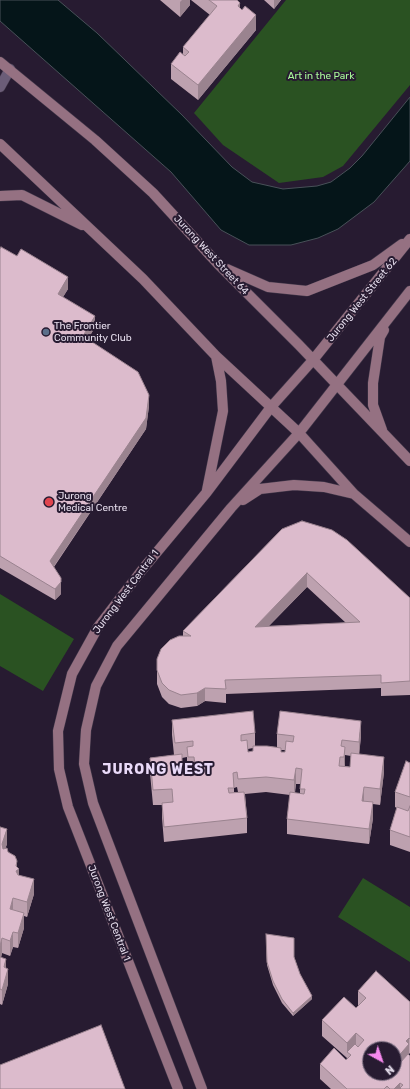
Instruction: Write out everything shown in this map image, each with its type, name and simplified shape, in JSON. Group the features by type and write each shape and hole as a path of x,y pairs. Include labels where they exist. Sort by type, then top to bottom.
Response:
{"street":[{"name":"Jurong West Street 64","path":"0,62 95,140 153,193 218,265 338,385 384,436 410,461"},
{"path":"0,87 10,69"},
{"path":"0,144 143,279 216,356 299,433 354,494 410,542"},
{"path":"0,196 22,195 89,228"},
{"path":"218,265 268,287 307,291 373,265 410,239"},
{"name":"Jurong West Street 62","path":"313,360 410,239"},
{"path":"202,1089 92,803 84,764 86,730 96,686 117,646 231,508 299,433 410,291"},
{"path":"384,436 373,405 373,383 380,337 391,315"},
{"path":"206,492 214,446 223,412 221,381 216,356"},
{"name":"Jurong West Central 1","path":"178,1089 68,807 59,769 58,731 72,674 98,627 164,542 206,492 271,407 313,360"},
{"path":"231,508 260,489 287,486 324,487 354,494"}],"green space":[{"name":"Art in the Park","path":"286,0 410,0 410,85 343,166 323,177 279,183 223,145 194,113"},
{"path":"0,594 74,639 43,691 0,666"},
{"path":"363,878 410,907 410,962 338,917"}],"shaded area":[{"path":"0,0 58,0 97,33 182,115 232,167 252,182 283,189 317,186 331,182 350,168 362,156 410,97 410,161 374,202 338,229 318,238 291,245 249,245 221,230 171,172 0,21"}],"building":[{"path":"209,0 237,0 240,3 238,6 242,10 245,6 256,15 198,85 171,64 180,52 185,56 189,52 183,47 217,6"},
{"name":"Jurong Medical Centre","path":"1,247 17,256 21,249 68,277 58,294 95,316 83,336 138,372 149,395 146,418 50,561 61,578 61,582 55,589 0,556"},
{"path":"302,521 332,530 347,540 410,598 410,681 381,683 381,675 225,680 226,689 205,688 197,693 181,695 169,690 162,683 157,670 157,659 161,649 170,640 179,636 191,636 183,631 282,529","holes":["307,573 360,622 255,627"]},
{"path":"253,711 255,733 241,735 241,741 247,740 248,752 253,751 253,746 267,746 281,748 281,752 285,752 286,741 293,742 294,736 277,734 280,711 361,721 359,742 342,740 341,746 345,747 344,757 340,757 339,766 350,767 351,753 384,757 380,789 364,787 362,801 373,802 369,829 287,819 290,792 304,794 305,789 300,789 302,769 296,768 294,780 266,777 238,779 237,772 233,773 234,788 228,788 229,793 244,792 247,818 164,827 162,803 173,802 172,789 153,790 150,758 182,754 182,763 188,763 190,776 196,775 194,757 188,757 187,747 193,746 193,741 175,743 172,720"},
{"path":"406,761 410,763 410,797 395,792"},
{"path":"410,806 410,837 390,830 397,807 408,811"},
{"path":"0,827 7,829 2,844 3,849 7,848 8,852 15,856 17,861 16,866 19,869 16,871 18,875 34,879 27,902 13,898 10,909 24,913 18,933 13,932 10,941 2,938 0,946"},
{"path":"266,934 294,938 294,957 300,974 312,996 293,1013 282,999 273,981 267,962"},
{"path":"0,957 6,959 4,967 8,969 2,990 0,989"},
{"path":"376,971 410,1002 410,1039 409,1038 406,1041 409,1044 402,1052 402,1041 363,1041 364,1040 356,1033 347,1043 322,1020 344,997 356,1008 366,998 358,991"},
{"path":"101,1025 125,1089 0,1089 0,1065"},
{"path":"362,1042 362,1081 402,1081 402,1061 408,1054 410,1056 410,1089 401,1089 400,1088 403,1085 400,1083 394,1089 390,1089 387,1086 384,1089 347,1089 320,1064 334,1048 346,1060 351,1055 347,1052 355,1044 358,1047"}],"place":[{"name":"The Frontier Community Club","path":"46,332"},
{"name":"Jurong Medical Centre","path":"49,502"}],"district":[{"name":"JURONG WEST","path":"158,770"}]}
